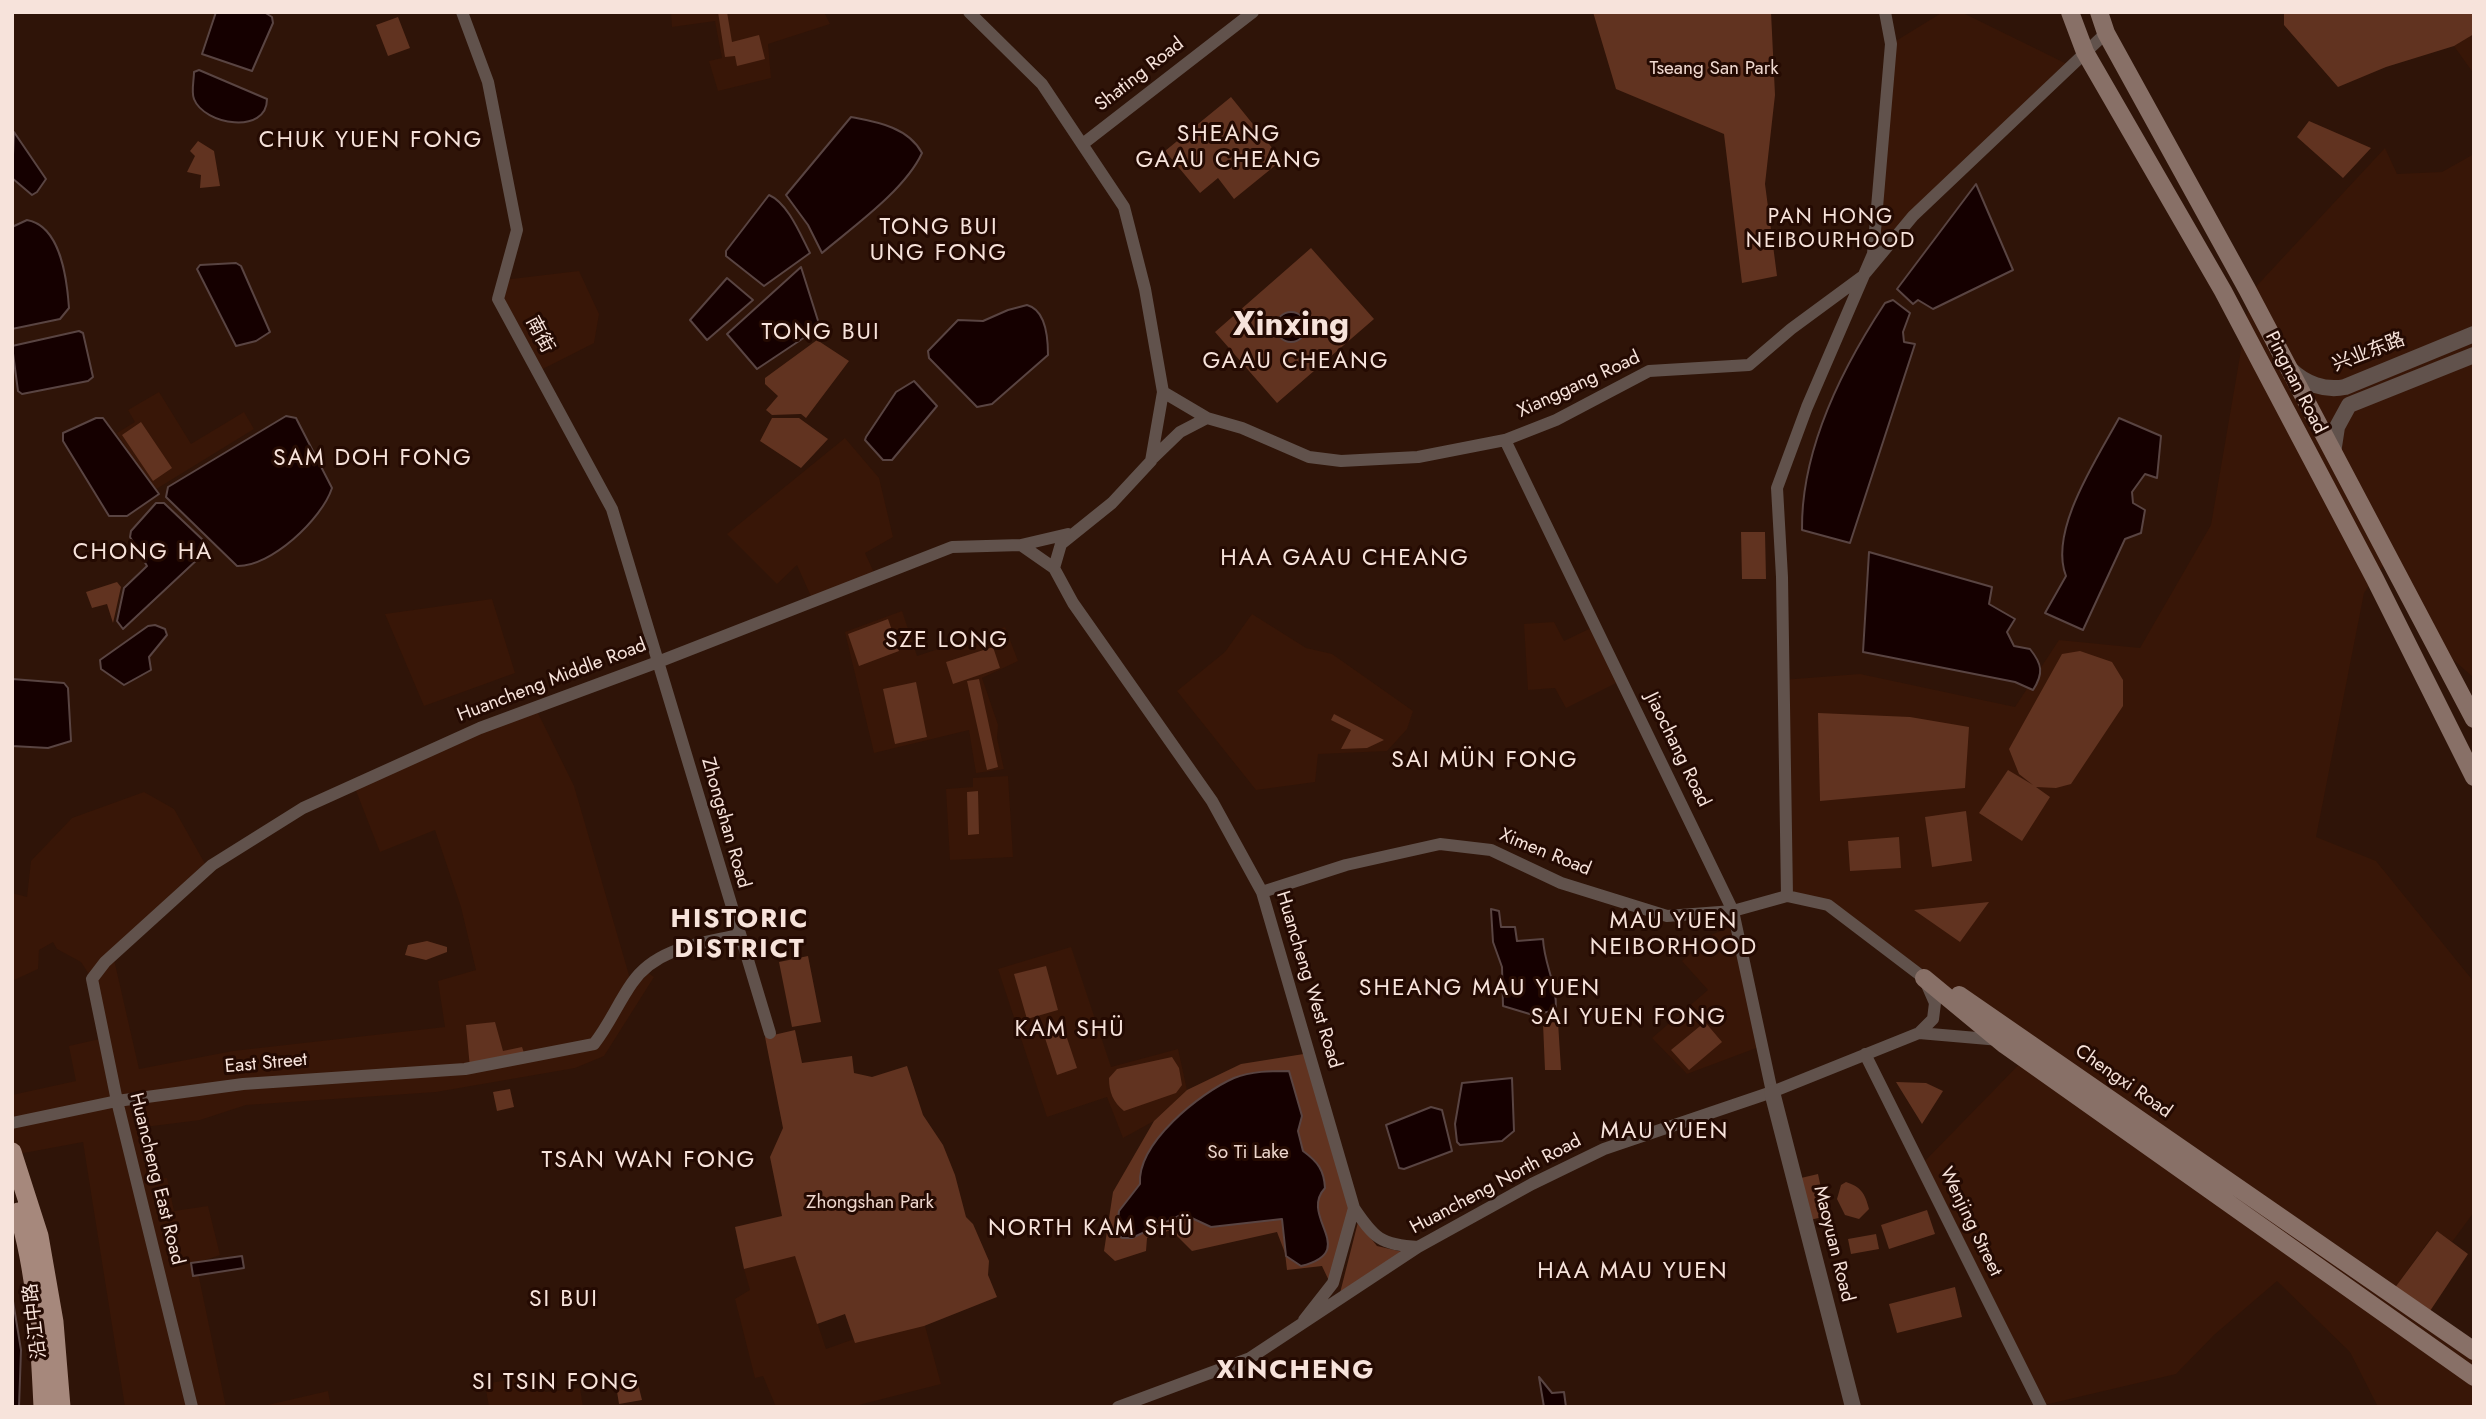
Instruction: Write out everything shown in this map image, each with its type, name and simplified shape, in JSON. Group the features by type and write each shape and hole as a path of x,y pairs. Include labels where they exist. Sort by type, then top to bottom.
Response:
{"main road":[{"name":"Pingnan Road","path":"2070,12 2085,52 2223,291 2375,579 2474,777"},
{"name":"Pingnan Road","path":"2099,12 2106,33 2474,719"},
{"name":"Chengxi Road","path":"1924,978 1965,998 2474,1351"},
{"path":"1924,978 2005,1045 2474,1377"},
{"path":"12,1152 39,1236 54,1322 61,1407"},
{"name":"沿江中路","path":"12,1195 25,1236 40,1351 43,1407"}],"street":[{"name":"南街","path":"462,12 488,82 517,230 498,299 612,509 658,663"},
{"path":"969,12 1042,84 1084,143 1124,207 1145,289 1163,393 1151,461"},
{"name":"Shating Road","path":"1084,143 1254,12"},
{"path":"1787,897 1782,577 1777,488 1807,407 1873,254 1891,44 1885,12"},
{"name":"Xianggang Road","path":"1163,393 1207,418 1242,428 1309,457 1341,461 1419,457 1505,440 1556,420 1649,371 1749,365 1791,329 1863,276 1913,216 2106,33"},
{"name":"兴业东路","path":"2284,363 2299,378 2332,390 2346,387 2474,334"},
{"path":"2333,453 2337,427 2349,405 2474,355"},
{"path":"1021,545 1054,568 1061,544 1072,532 1112,503 1180,432 1207,418"},
{"name":"Jiaochang Road","path":"1505,440 1733,912 1772,1091"},
{"name":"Huancheng Middle Road","path":"105,962 212,865 292,813 378,771 480,728 658,663 952,547 1021,545 1072,532"},
{"name":"Huancheng West Road","path":"1054,568 1073,603 1212,801 1262,892 1354,1208"},
{"name":"Zhongshan Road","path":"658,663 738,935 770,1033"},
{"name":"Ximen Road","path":"1262,892 1346,865 1440,844 1491,849 1561,883 1667,916 1733,912"},
{"name":"Chengxi Road","path":"1733,912 1787,897 1828,905 1924,978"},
{"name":"East Street","path":"12,1123 117,1101 243,1084 465,1069 594,1044 631,983 649,963 683,947 738,935"},
{"name":"Huancheng East Road","path":"105,962 92,979 117,1101 192,1407"},
{"path":"1919,1033 1933,1019 1935,1003 1924,978"},
{"name":"Huancheng North Road","path":"1118,1407 1250,1358 1418,1247 1532,1184 1604,1149 1772,1091 1919,1033 1989,1039 2036,1048"},
{"name":"Wenjing Street","path":"1865,1054 2039,1406"},
{"name":"Maoyuan Road","path":"1772,1091 1853,1407"},
{"path":"1354,1208 1371,1234 1392,1246 1418,1247"},
{"path":"1304,1320 1333,1283 1354,1208"}],"shaded area":[{"path":"216,12 264,12 272,17 273,23 252,71 202,54"},
{"path":"671,12 824,12 830,24 768,44 771,78 718,91 709,61 722,58 715,21 672,27"},
{"path":"1943,12 1961,12 2071,66 1873,254 1891,44"},
{"path":"2474,34 2474,74 2454,46"},
{"path":"199,70 267,99 264,110 257,118 247,122 221,120 210,115 200,108 193,96 194,72"},
{"path":"851,117 891,127 909,137 922,153 891,194 822,253 808,225 786,195"},
{"path":"14,132 46,179 32,195 12,178"},
{"path":"2385,148 2397,174 2442,172 2474,154 2474,678 2431,640 2389,557 2364,593 2316,837 2376,861 2474,982 2474,1212 2452,1242 2436,1231 2391,1293 2474,1351 2474,1407 2378,1407 2350,1352 2277,1281 2214,1335 2176,1374 2040,1406 1921,1165 2036,1047 1924,978 1828,905 1787,896 1782,680 1860,674 2015,707 2059,640 2140,648 2211,525 2251,292"},
{"path":"1976,184 2013,270 1933,309 1918,300 1913,304 1897,289"},
{"path":"769,195 788,212 810,253 764,286 726,256 726,251"},
{"path":"27,220 48,232 55,243 64,269 69,308 60,319 12,329 12,227"},
{"path":"236,263 241,266 270,332 256,341 236,346 197,269 200,265"},
{"path":"801,267 820,327 757,369 727,334"},
{"path":"579,271 599,314 594,343 537,372 498,299 503,280"},
{"path":"727,278 753,300 707,340 690,320"},
{"path":"1893,300 1910,313 1903,332 1904,342 1915,344 1850,543 1802,530 1808,470 1827,411 1869,328 1885,303"},
{"path":"1027,305 1042,319 1048,355 992,404 977,407 929,358 928,351 958,320 983,321"},
{"path":"1291,312 1302,316 1306,327 1302,338 1291,342 1280,338 1276,327 1280,316"},
{"path":"79,331 83,333 93,377 88,381 22,394 18,391 12,346"},
{"path":"914,381 937,406 892,460 883,460 865,440 866,437 896,392"},
{"path":"159,392 191,444 244,412 254,429 153,491 117,433 135,422 128,410"},
{"path":"286,416 296,418 332,488 318,513 293,539 265,559 237,566 166,497 168,487"},
{"path":"96,418 103,418 159,494 127,516 109,516 63,441 63,433"},
{"path":"2119,418 2161,436 2157,478 2145,474 2132,492 2133,503 2145,510 2141,533 2125,539 2083,630 2045,613 2066,576 2062,558 2069,517 2088,473"},
{"path":"845,438 879,478 893,537 865,553 876,577 813,601 797,565 777,584 727,534"},
{"path":"156,503 164,503 204,541 206,548 200,557 123,629 117,621 124,588 147,566 130,537 131,531"},
{"path":"1869,552 1992,587 1989,604 2015,619 2007,632 2014,646 2030,649 2039,664 2039,679 2033,690 2015,682 1863,652"},
{"path":"492,599 515,673 424,706 385,614"},
{"path":"902,611 917,656 1005,627 1018,661 982,678 998,725 997,738 1004,769 976,773 969,730 874,753 845,632"},
{"path":"1252,614 1306,648 1332,654 1413,711 1407,729 1387,751 1318,754 1315,782 1256,790 1177,691 1225,652"},
{"path":"1554,622 1564,641 1591,628 1618,682 1566,708 1555,688 1528,690 1524,624"},
{"path":"155,625 165,629 167,635 149,657 151,670 124,685 101,669 100,660 148,626"},
{"path":"12,679 64,683 68,688 71,741 48,748 12,746"},
{"path":"535,707 574,786 631,982 643,969 654,977 604,1056 575,1068 436,1092 246,1105 200,1120 145,1127 153,1179 167,1178 174,1211 208,1206 220,1255 196,1263 226,1407 125,1407 83,1142 13,1155 12,1152 12,1095 76,1081 69,1046 104,1038 92,979 81,962 57,949 53,942 39,950 38,969 12,981 12,893 27,897 31,861 72,818 144,792 174,809 208,869 113,955 139,1069 233,1051 445,1027 438,981 476,970 461,907 435,830 380,852 353,783"},
{"path":"1008,776 1013,857 950,860 946,789 973,787 973,778"},
{"path":"1491,909 1499,911 1501,927 1515,927 1517,941 1543,939 1555,991 1556,1010 1533,1015 1503,1006 1502,967 1493,942"},
{"path":"1730,927 1759,1047 1687,1074 1652,1038 1708,990 1682,961 1713,934"},
{"path":"1071,947 1111,1067 1178,1049 1187,1090 1154,1121 1123,1138 1107,1097 1047,1117 998,969"},
{"name":"So Ti Lake","path":"1268,1071 1289,1071 1302,1116 1298,1131 1303,1151 1319,1167 1325,1188 1319,1199 1318,1210 1328,1242 1326,1252 1318,1260 1301,1266 1286,1256 1282,1219 1211,1227 1183,1214 1132,1238 1122,1238 1116,1233 1119,1211 1140,1184 1142,1168 1149,1152 1173,1121 1205,1095 1234,1078"},
{"path":"1512,1078 1514,1131 1502,1141 1460,1145 1457,1142 1455,1124 1462,1083"},
{"path":"1431,1107 1442,1110 1452,1151 1404,1169 1399,1168 1386,1125"},
{"path":"795,1255 826,1349 922,1315 941,1384 851,1407 776,1407 763,1376 755,1378 735,1299 750,1290 744,1269"},
{"path":"242,1256 244,1268 193,1276 191,1263"},
{"path":"12,1295 21,1350 19,1407 12,1407"},
{"path":"541,1374 545,1392 580,1388 583,1407 489,1407 485,1384"},
{"path":"1539,1377 1552,1393 1564,1392 1566,1407 1544,1407"},
{"path":"328,1391 331,1407 259,1407"}],"green space":[{"path":"718,12 727,12 732,42 759,35 765,59 737,66 735,56 725,57"},
{"name":"Tseang San Park","path":"1593,12 1771,12 1775,95 1765,184 1777,276 1742,283 1724,134 1616,89"},
{"path":"2284,12 2474,12 2474,34 2454,46 2386,67 2338,87 2284,25"},
{"path":"398,17 410,48 388,56 376,25"},
{"path":"1231,97 1282,160 1234,199 1218,178 1200,193 1165,151"},
{"path":"2309,121 2371,148 2343,178 2297,137"},
{"path":"198,141 214,151 220,186 200,188 201,175 187,172 195,156 190,151"},
{"path":"1311,248 1374,319 1277,403 1215,332"},
{"path":"817,340 849,361 806,418 801,414 772,415 766,410 778,396 765,384 765,378"},
{"path":"772,418 799,418 828,439 801,468 760,441"},
{"path":"141,422 172,468 153,481 122,435"},
{"path":"1741,532 1765,532 1766,579 1742,579"},
{"path":"117,582 121,587 113,623 107,604 92,608 86,592"},
{"path":"888,619 899,651 859,666 848,634"},
{"path":"993,647 1000,668 953,684 946,662"},
{"path":"2080,651 2112,662 2123,680 2123,706 2071,784 2056,788 2036,787 2050,797 2022,841 1979,813 2008,770 2033,785 2019,774 2009,749 2062,654"},
{"path":"979,679 998,767 987,770 967,681"},
{"path":"916,682 927,737 895,744 883,689"},
{"path":"1818,713 1910,717 1969,727 1965,788 1820,801"},
{"path":"1334,714 1384,740 1367,748 1341,749 1351,730 1331,720"},
{"path":"978,791 979,834 968,835 967,792"},
{"path":"1966,811 1972,861 1932,867 1925,817"},
{"path":"1899,837 1901,868 1850,871 1848,841"},
{"path":"1989,902 1960,942 1914,910"},
{"path":"427,941 447,947 447,952 426,960 405,955 408,945"},
{"path":"808,956 821,1022 792,1027 779,962"},
{"path":"1046,966 1058,1010 1027,1019 1014,974"},
{"path":"495,1022 503,1051 522,1047 526,1059 470,1068 466,1025"},
{"path":"1558,1022 1561,1070 1545,1070 1543,1023"},
{"path":"1705,1022 1722,1042 1689,1070 1671,1050"},
{"name":"Zhongshan Park","path":"795,1030 802,1063 852,1056 854,1073 872,1077 907,1066 923,1115 943,1145 955,1175 966,1217 973,1224 989,1261 988,1275 997,1297 924,1326 855,1343 845,1314 817,1324 795,1256 744,1269 735,1227 782,1216 770,1157 783,1128 765,1037"},
{"path":"1065,1032 1077,1068 1057,1075 1045,1038"},
{"name":"So Ti Lake","path":"1310,1053 1354,1208 1330,1283 1322,1266 1287,1270 1285,1253 1277,1232 1192,1251 1171,1230 1147,1238 1146,1251 1115,1261 1104,1251 1113,1192 1154,1121 1187,1090 1241,1064"},
{"path":"1172,1057 1179,1068 1182,1085 1176,1093 1124,1111 1120,1108 1112,1096 1109,1083 1109,1078 1117,1069"},
{"path":"1896,1082 1926,1083 1943,1091 1922,1124"},
{"path":"510,1089 514,1107 497,1111 493,1092"},
{"path":"1818,1174 1827,1216 1810,1220 1801,1178"},
{"path":"1846,1182 1862,1191 1866,1199 1869,1209 1859,1219 1845,1215 1837,1199 1841,1185"},
{"path":"1927,1210 1935,1234 1889,1249 1881,1225"},
{"path":"1358,1222 1377,1246 1403,1252 1339,1297"},
{"path":"2437,1231 2468,1254 2426,1317 2391,1293"},
{"path":"1876,1234 1879,1249 1851,1254 1848,1239"},
{"path":"1955,1287 1962,1317 1897,1333 1889,1304"},
{"path":"636,1376 642,1400 619,1404 615,1379"}],"district":[{"name":"CHUK YUEN FONG","path":"371,141"},
{"name":"SHEANG GAAU CHEANG","path":"1229,148"},
{"name":"PAN HONG NEIBOURHOOD","path":"1831,230"},
{"name":"TONG BUI UNG FONG","path":"939,241"},
{"name":"Xinxing","path":"1291,327"},
{"name":"TONG BUI","path":"821,333"},
{"name":"GAAU CHEANG","path":"1296,362"},
{"name":"SAM DOH FONG","path":"373,459"},
{"name":"CHONG HA","path":"143,553"},
{"name":"HAA GAAU CHEANG","path":"1345,559"},
{"name":"SZE LONG","path":"947,641"},
{"name":"SAI MÜN FONG","path":"1485,761"},
{"name":"MAU YUEN NEIBORHOOD","path":"1674,935"},
{"name":"HISTORIC DISTRICT","path":"740,936"},
{"name":"SHEANG MAU YUEN","path":"1480,989"},
{"name":"SAI YUEN FONG","path":"1629,1018"},
{"name":"KAM SHÜ","path":"1070,1030"},
{"name":"MAU YUEN","path":"1665,1132"},
{"name":"TSAN WAN FONG","path":"649,1161"},
{"name":"NORTH KAM SHÜ","path":"1091,1229"},
{"name":"HAA MAU YUEN","path":"1633,1272"},
{"name":"SI BUI","path":"564,1300"},
{"name":"XINCHENG","path":"1296,1372"},
{"name":"SI TSIN FONG","path":"556,1383"}]}
